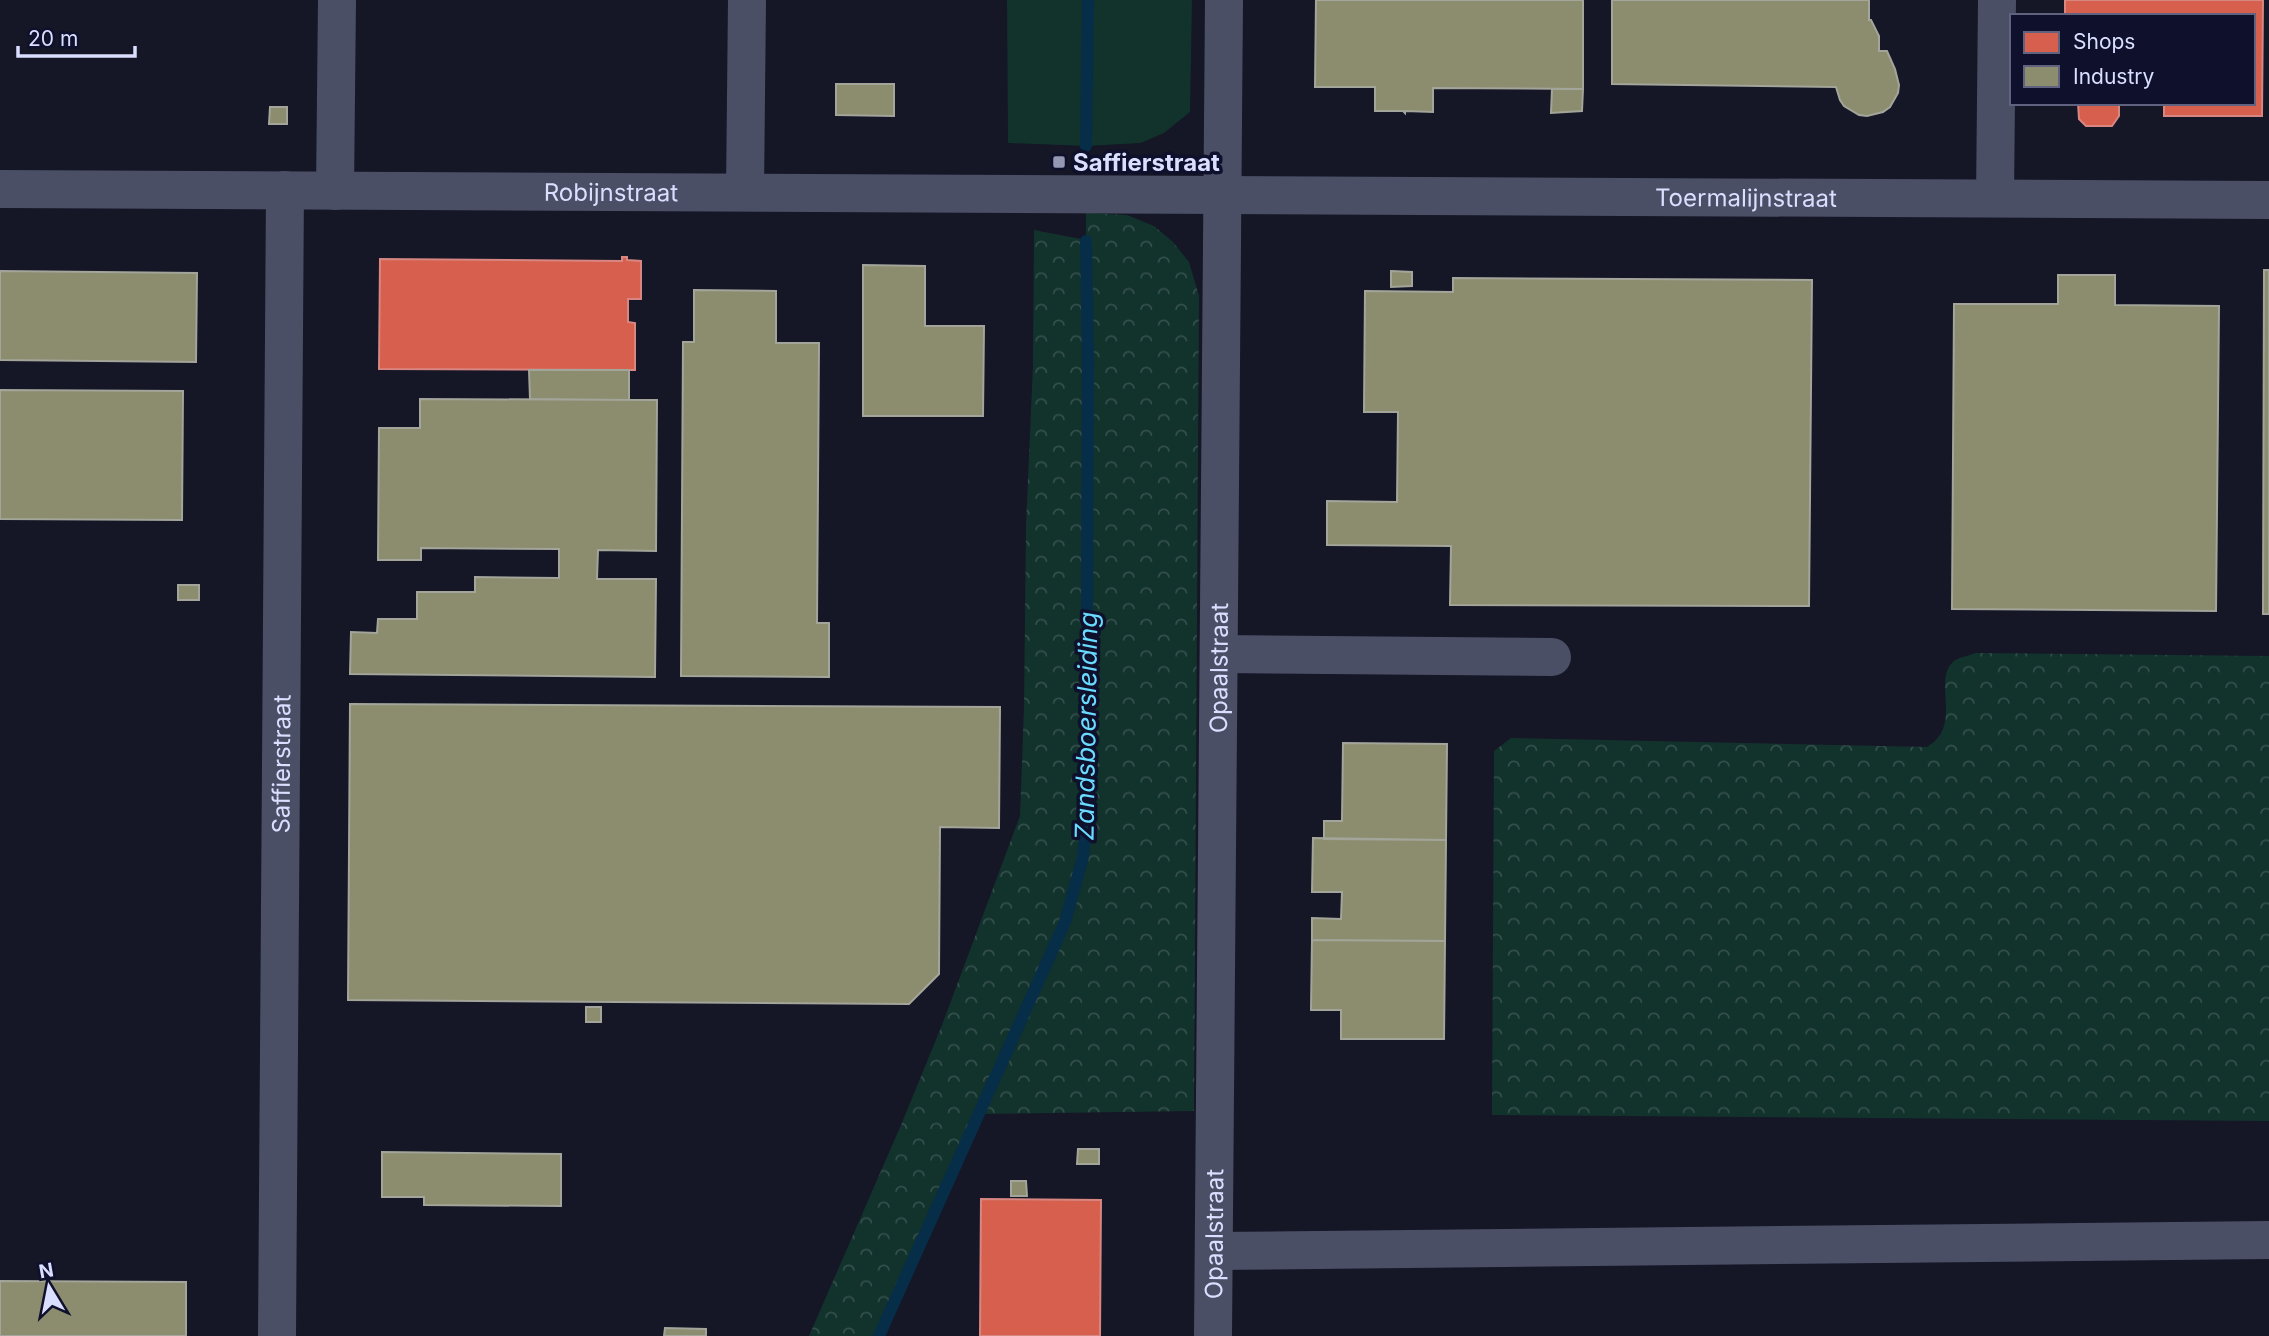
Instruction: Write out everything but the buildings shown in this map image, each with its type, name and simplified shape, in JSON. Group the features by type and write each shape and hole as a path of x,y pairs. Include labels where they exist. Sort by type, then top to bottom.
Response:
{"street":[{"path":"335,191 337,0"},
{"path":"745,192 747,0"},
{"name":"Opaalstraat","path":"1213,1336 1224,0"},
{"path":"1995,198 1997,0"},
{"name":"Robijnstraat","path":"0,189 1222,195"},
{"name":"Saffierstraat","path":"277,1336 285,190"},
{"name":"Toermalijnstraat","path":"1222,195 2269,200"},
{"path":"1219,654 1552,657"},
{"path":"1213,1251 2269,1240"}],"green space":[{"path":"1007,0 1192,0 1190,112 1164,133 1141,143 1086,146 1008,143"},
{"path":"1086,213 1127,215 1154,226 1173,242 1189,262 1199,296 1194,1111 979,1114 879,1336 809,1336 942,1025 1020,816 1026,524 1033,365 1034,230 1086,240"},
{"path":"1975,653 2269,656 2269,1121 1492,1115 1494,751 1511,738 1927,747 1938,738 1944,727 1945,680 1948,669 1954,661"}],"waterway":[{"name":"Zandsboersleiding","path":"1086,146 1088,0"},
{"name":"Zandsboersleiding","path":"879,1336 1065,922 1083,857 1089,787 1086,241"}],"place":[{"name":"Saffierstraat","path":"1059,162"}]}
